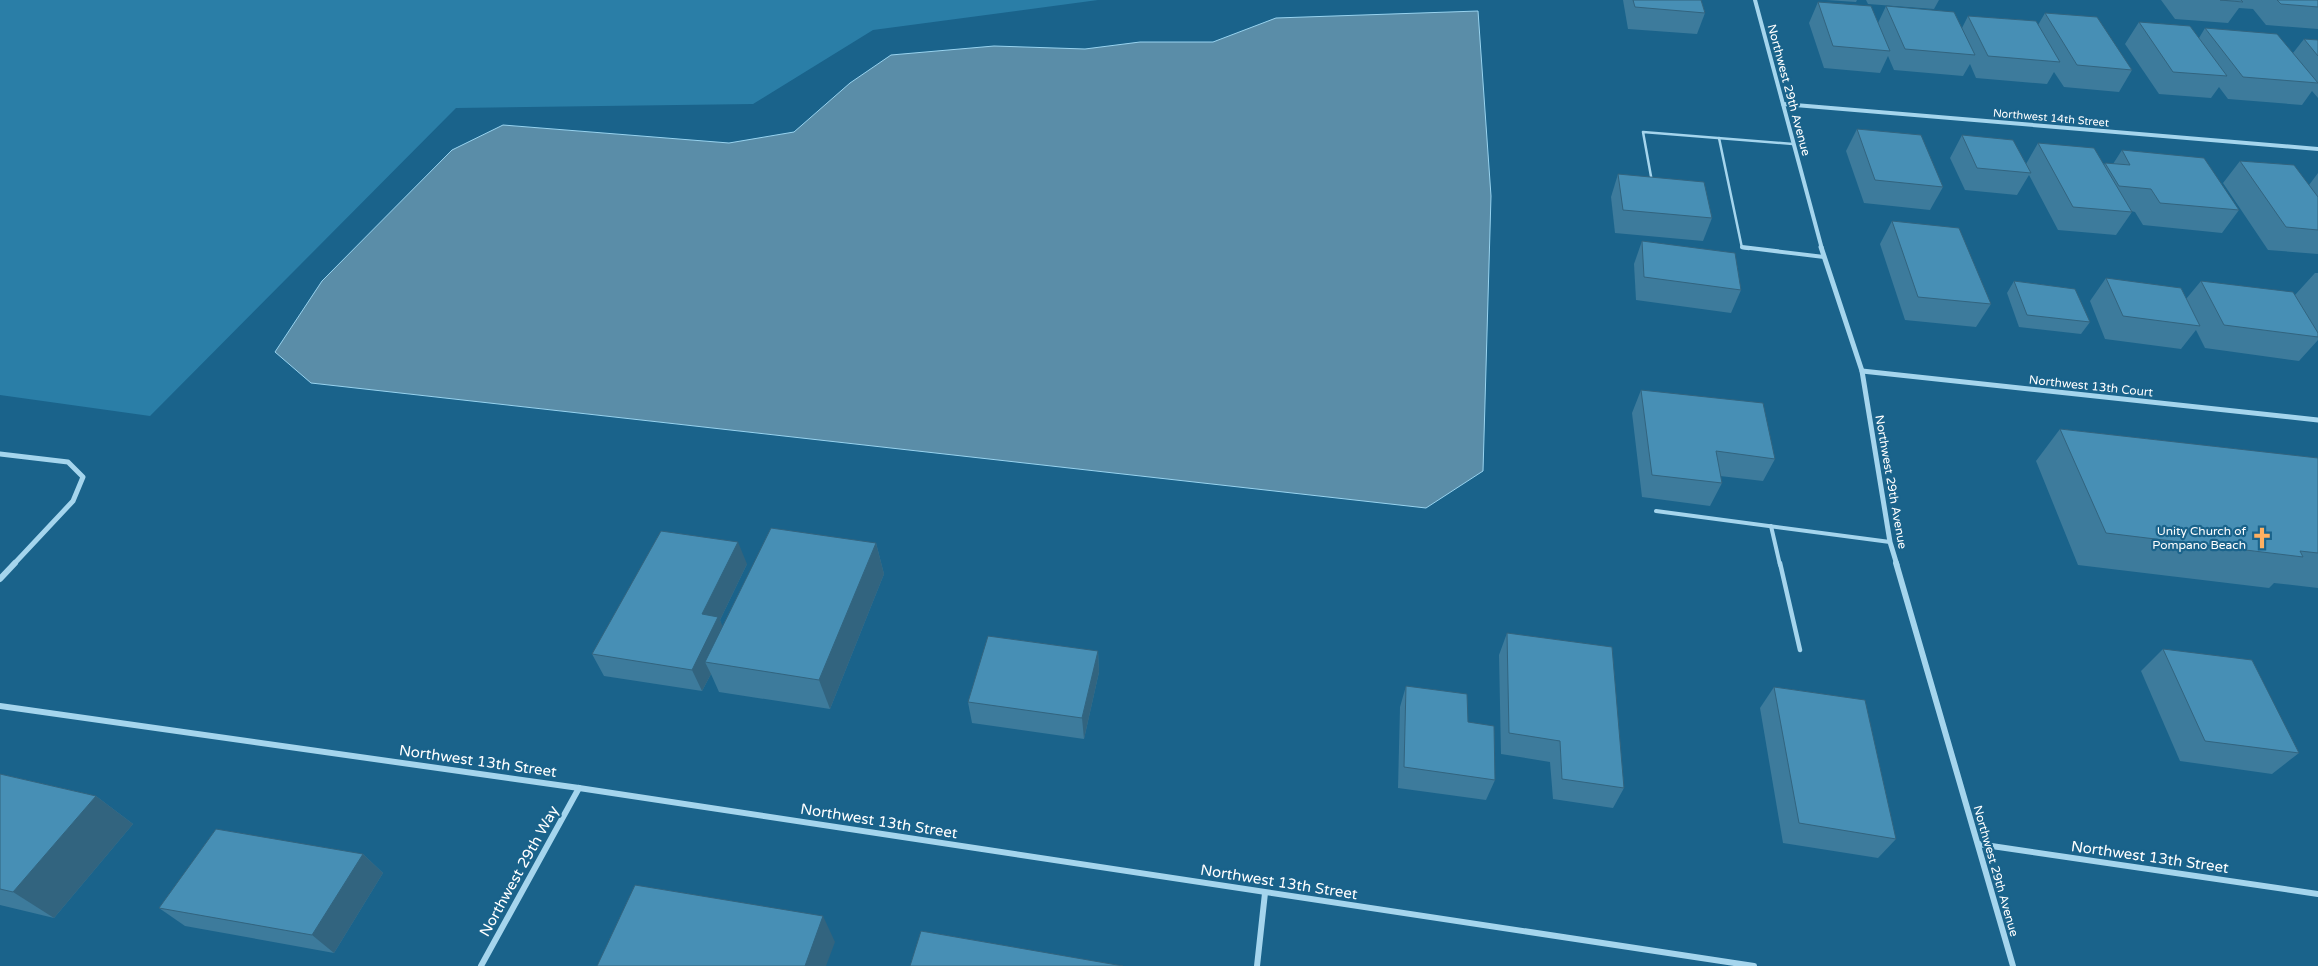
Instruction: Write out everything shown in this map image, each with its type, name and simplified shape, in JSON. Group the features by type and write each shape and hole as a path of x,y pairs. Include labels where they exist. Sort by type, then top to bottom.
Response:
{"street":[{"name":"Northwest 29th Avenue","path":"1755,0 1824,257 1862,372 1890,542 2013,966"},
{"name":"Northwest 14th Street","path":"1783,104 2318,149"},
{"name":"Northwest 13th Court","path":"1862,372 2318,420"},
{"path":"0,454 68,462 83,477 73,501 0,580"},
{"name":"Northwest 13th Street","path":"0,706 579,788 1754,966"},
{"name":"Northwest 29th Way","path":"481,966 579,788"},
{"name":"Northwest 13th Street","path":"1978,844 2318,894"},
{"path":"1257,966 1265,893"}],"lane":[{"path":"1653,185 1642,132 1793,144"},
{"path":"1719,138 1742,248 1824,257"},
{"path":"1656,511 1890,542"},
{"path":"1771,526 1800,650"}],"shaded area":[{"path":"0,0 1098,0 873,30 753,104 456,108 150,416 0,395"},
{"path":"1478,11 1491,196 1483,471 1426,508 311,383 275,352 322,281 452,150 503,125 729,143 794,132 850,83 891,55 994,46 1085,49 1140,42 1213,42 1276,18"}],"building":[{"path":"1633,0 1701,0 1705,13 1635,7"},
{"path":"2220,0 2241,0 2243,2"},
{"path":"2277,0 2318,0 2318,7 2281,4"},
{"path":"1818,2 1871,6 1890,51 1833,46"},
{"path":"1886,6 1954,12 1975,55 1905,49"},
{"path":"2045,13 2097,17 2132,70 2077,65"},
{"path":"1968,16 2036,21 2060,62 1988,56"},
{"path":"2139,22 2190,26 2227,76 2173,72"},
{"path":"2205,28 2277,34 2318,83 2243,77"},
{"path":"2304,39 2318,40 2318,56"},
{"path":"1857,129 1921,135 1943,187 1875,180"},
{"path":"1962,135 2013,140 2031,173 1977,168"},
{"path":"2038,143 2094,148 2132,212 2073,207"},
{"path":"2122,150 2204,158 2239,210 2160,203 2151,189 2119,186 2105,163 2130,165"},
{"path":"2240,161 2294,165 2318,197 2318,230 2286,227"},
{"path":"1618,174 1704,182 1712,218 1623,210"},
{"path":"1892,221 1959,228 1991,304 1918,297"},
{"path":"1642,241 1735,253 1741,290 1644,277"},
{"path":"2106,278 2181,288 2200,326 2123,316"},
{"path":"2014,281 2075,289 2090,322 2027,315"},
{"path":"2201,281 2293,292 2318,333 2318,337 2224,325"},
{"path":"1641,390 1763,403 1775,459 1716,451 1722,483 1652,475"},
{"path":"2060,429 2318,458 2318,553 2300,551 2303,557 2106,533"},
{"path":"771,528 876,543 819,680 705,662"},
{"path":"661,531 738,542 702,614 718,617 692,670 592,654"},
{"path":"1507,633 1612,647 1624,788 1562,779 1560,741 1509,733"},
{"path":"988,636 1098,651 1082,718 968,702"},
{"path":"2163,649 2252,660 2299,753 2205,741"},
{"path":"1406,686 1467,694 1468,722 1494,726 1495,780 1404,767"},
{"path":"1774,687 1865,700 1896,839 1799,823"},
{"path":"0,774 96,796 13,892 0,889"},
{"path":"216,829 363,854 312,935 159,908"},
{"path":"635,885 823,916 805,966 597,966"},
{"path":"921,931 1123,966 910,966"}],"place":[{"name":"Unity Church of Pompano Beach","path":"2262,538"}]}
